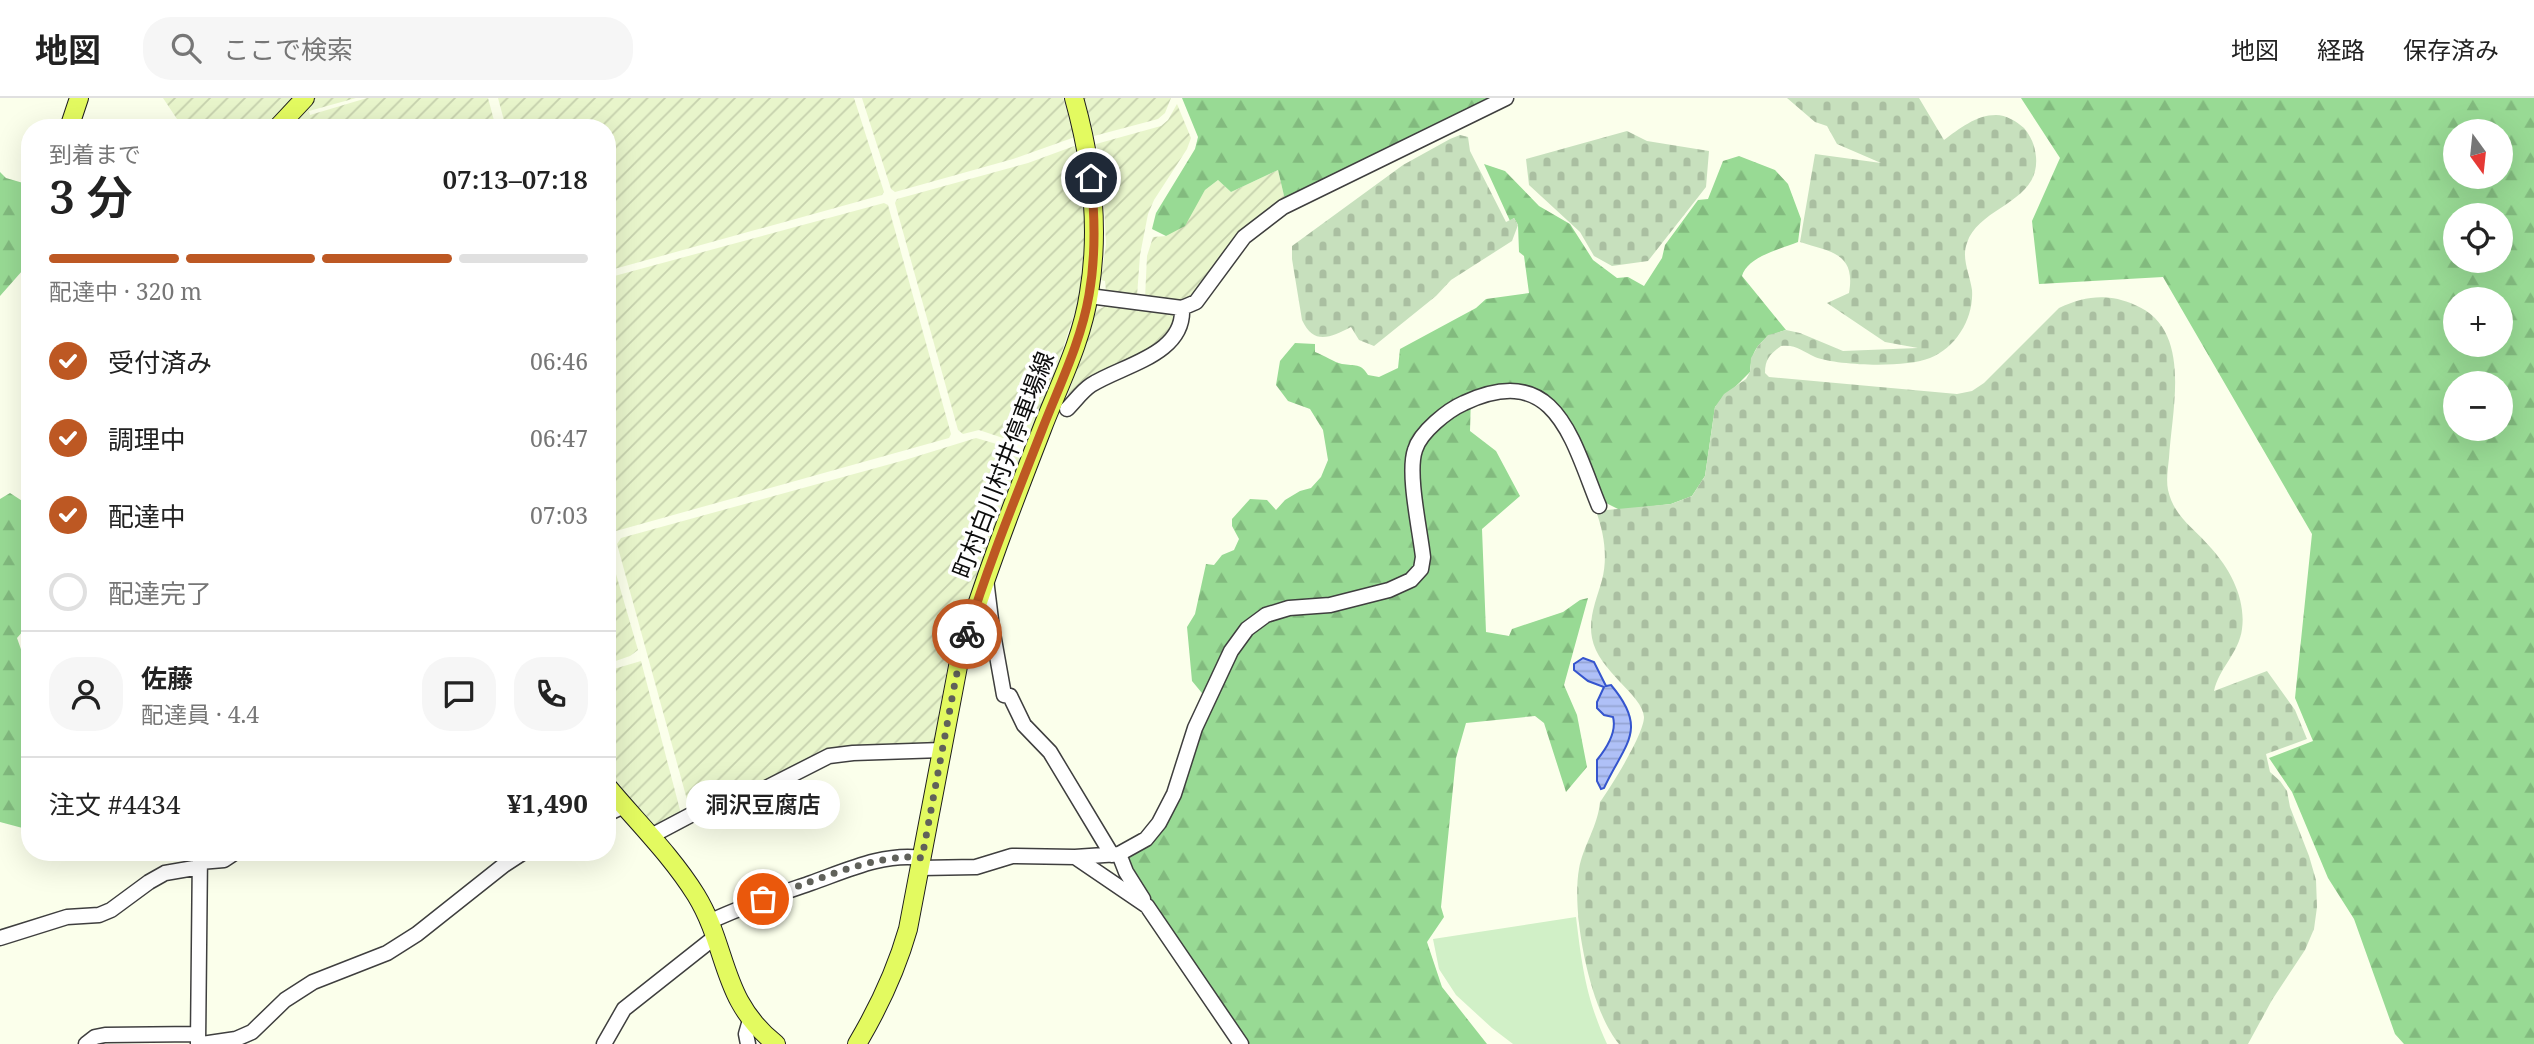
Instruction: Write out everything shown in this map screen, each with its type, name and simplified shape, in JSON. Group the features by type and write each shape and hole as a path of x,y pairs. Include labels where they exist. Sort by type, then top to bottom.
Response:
{"main road":[{"path":"72,119 79,98"},
{"path":"285,119 305,98"},
{"name":"町村白川村井停車場線","path":"856,1044 878,1008 898,963 908,929 959,661 986,579 1074,351 1089,296 1094,258 1094,207 1085,144 1074,98"},
{"path":"616,797 684,878 712,930 738,1001 750,1020 776,1044"}],"street":[{"path":"1089,296 1182,308 1196,302 1244,237 1283,207 1506,98"},
{"path":"1067,409 1091,385 1152,356 1177,333 1183,321 1182,308"},
{"path":"604,1044 624,1009 712,930 746,904 849,869 895,858 976,867 1012,856 1115,855 1146,839 1159,823 1174,794 1195,728 1231,651 1247,629 1266,615 1289,608 1329,605 1389,590 1411,580 1421,569 1423,557 1413,474 1415,449 1430,428 1450,410 1487,395 1508,392 1523,391 1545,401 1566,424 1599,506"},
{"path":"986,579 1004,695 1010,696 1024,725 1050,752 1147,906 1241,1044"},
{"path":"651,836 722,799 766,788 830,756 942,750"},
{"path":"616,810 624,806"},
{"path":"1075,857 1147,906"},
{"path":"0,938 67,917 99,915 111,911 149,882 197,861"},
{"path":"199,1041 200,861"},
{"path":"86,1044 105,1035 199,1041 236,1039 252,1032 285,1000 313,982 387,953 417,934 509,861"},
{"path":"748,1044 746,1034 750,1020"}],"green space":[{"path":"163,98 299,98 279,119 177,119"},
{"path":"309,98 356,98 309,111 310,115 367,98 488,98 494,119 289,119"},
{"path":"498,98 854,98 884,192 882,195 616,269 616,119 504,119"},
{"path":"862,98 1063,98 1075,137 1013,159 895,192 891,189"},
{"path":"1083,98 1171,98 1165,113 1158,119 1094,136"},
{"path":"1182,98 1490,98 1285,200 1278,170 1231,192 1218,180 1205,190 1185,226 1166,236 1152,229 1156,213 1195,149 1198,137"},
{"path":"1787,98 1919,98 1944,140 1975,120 2003,116 2024,128 2032,141 2036,157 2035,172 2029,185 1983,220 1967,243 1965,261 1972,301 1962,331 1948,347 1919,361 1872,365 1826,360 1795,347 1781,346 1767,360 1765,373 1769,377 1957,394 1972,391 1984,383 2059,308 2097,298 2115,299 2135,305 2153,316 2165,332 2172,351 2175,372 2168,490 2180,515 2225,566 2236,586 2242,607 2240,638 2214,691 2267,671 2295,710 2307,739 2266,754 2270,772 2287,791 2290,807 2316,880 2317,907 2314,929 2305,950 2272,1000 2248,1044 1619,1044 1609,1029 1591,985 1580,935 1577,888 1579,869 1600,802 1633,747 1644,717 1636,700 1603,661 1592,638 1592,616 1605,563 1603,536 1596,511 1671,504 1692,496 1705,476 1715,407 1724,394 1746,379 1750,372 1751,358 1768,335 1786,330 1843,351 1918,348 1885,342 1827,303 1849,293 1850,280 1849,270 1839,256 1800,242 1815,154 1881,163 1837,144 1827,126 1815,122"},
{"path":"2021,98 2534,98 2534,1044 2404,1044 2395,1034 2354,919 2328,878 2292,792 2269,758 2313,741 2295,698 2312,534 2163,277 2039,284 2032,221 2060,158"},
{"path":"1177,104 1191,138 1148,214 1140,255 1137,296 1106,291 1105,281 1101,280 1106,244 1103,186 1096,144 1161,126 1168,120"},
{"path":"1627,131 1647,141 1709,151 1706,187 1648,261 1612,266 1594,256 1580,232 1529,185 1526,159"},
{"path":"1460,135 1468,137 1470,151 1506,222 1514,218 1518,225 1512,241 1451,280 1436,296 1374,346 1359,340 1351,327 1324,337 1312,333 1302,320 1292,246 1403,165"},
{"path":"1077,145 1083,179 1088,245 1081,293 1054,376 1028,443 1024,445 979,430 963,434 958,430 895,203 897,199 1028,163"},
{"path":"1739,156 1775,170 1788,184 1801,219 1798,242 1757,259 1745,269 1742,276 1786,330 1760,344 1753,355 1750,372 1715,407 1705,476 1692,496 1671,504 1620,510 1604,502 1576,433 1553,401 1540,391 1524,387 1504,387 1471,394 1470,431 1496,451 1520,496 1482,529 1486,632 1509,636 1512,629 1563,612 1580,600 1588,598 1564,685 1577,715 1587,767 1566,792 1544,723 1535,716 1466,723 1456,758 1441,907 1444,917 1427,942 1442,987 1487,1044 1248,1044 1154,910 1128,862 1129,856 1145,845 1211,704 1192,681 1187,627 1195,614 1206,564 1214,565 1222,555 1234,550 1239,539 1232,526 1232,519 1250,499 1267,500 1276,510 1285,500 1311,488 1321,477 1328,460 1323,430 1310,409 1288,401 1276,385 1280,361 1295,343 1315,344 1315,352 1339,363 1360,367 1368,375 1379,377 1398,368 1400,349 1476,308 1486,299 1529,293 1524,256 1519,252 1518,225 1514,218 1510,221 1484,164 1505,171 1539,206 1570,224 1593,260 1617,278 1628,277 1644,286 1662,258 1665,245 1698,200 1708,199 1723,161"},
{"path":"1278,170 1285,200 1189,301 1145,299 1147,256 1153,237 1166,236 1205,190 1218,180 1231,192"},
{"path":"0,172 6,178 21,182 21,272 0,296"},
{"path":"884,203 888,205 951,434 949,438 616,531 616,276"},
{"path":"1105,302 1171,313 1175,317 1175,328 1157,345 1066,401 1095,311 1104,307"},
{"path":"976,438 1021,451 1023,455 958,628 948,664 934,742 928,747 846,749 766,783 689,807 617,544 621,538"},
{"path":"10,493 21,500 21,633 17,638 21,649 21,828 0,822 0,499"},
{"path":"616,574 638,650 616,661"},
{"path":"641,661 680,810 680,816 654,830 616,786 616,668"},
{"path":"1576,917 1586,982 1607,1044 1513,1044 1456,995 1439,969 1433,939"}],"water":[{"path":"1583,658 1594,662 1606,686 1611,685 1622,700 1631,726 1625,748 1601,789 1597,781 1597,760 1610,740 1614,723 1613,717 1604,715 1597,708 1604,687 1588,681 1574,670 1574,664"}],"way so far":[{"path":"763,899 849,869 895,858 922,858 959,661 967,634"}],"place":[{"name":"洞沢豆腐店","path":"763,899"}],"route":[{"path":"967,634 995,554 1074,351 1084,315 1094,258 1091,178"}]}
